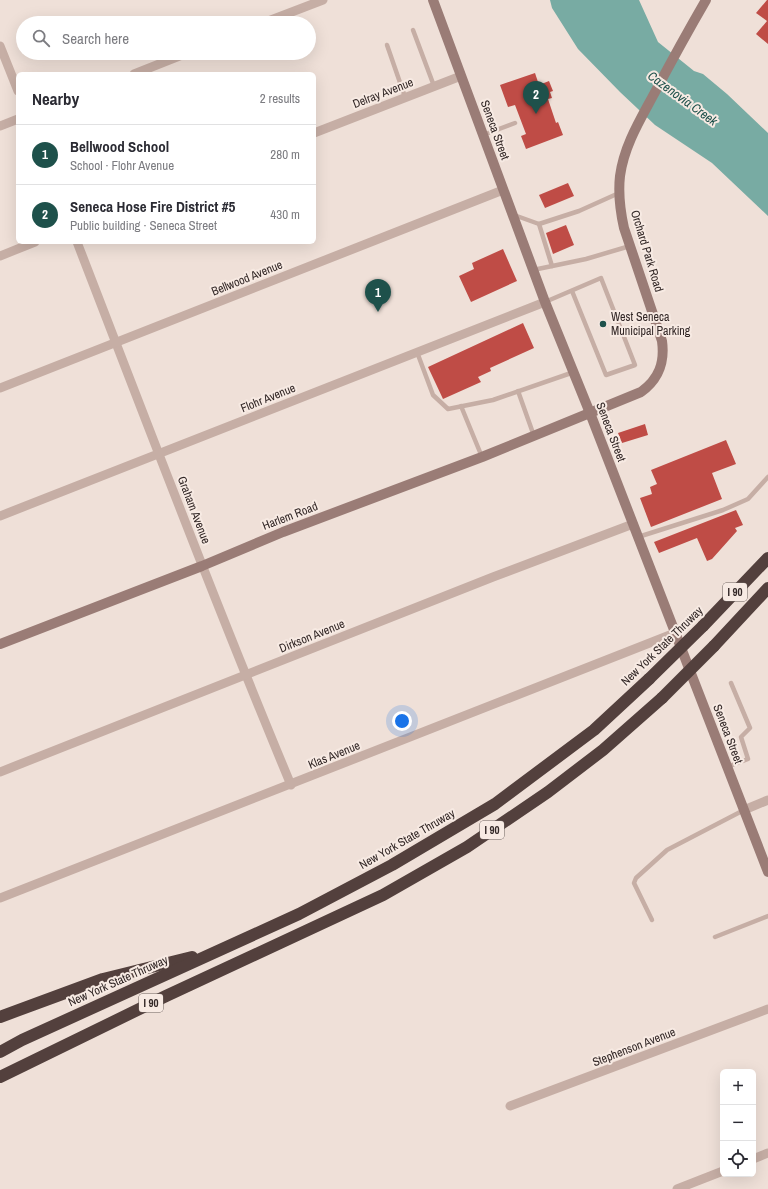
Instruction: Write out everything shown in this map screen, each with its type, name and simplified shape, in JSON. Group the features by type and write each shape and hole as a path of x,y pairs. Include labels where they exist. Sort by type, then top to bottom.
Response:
{"highway":[{"name":"New York State Thruway","path":"0,1052 22,1040 298,914 392,865 495,804 594,730 703,626 768,558"},
{"name":"I 90","path":"0,1077 166,996 383,895 461,851 548,792 603,750 662,698 714,646 768,588"},
{"path":"0,1017 103,979 221,950"}],"main road":[{"name":"Seneca Street","path":"433,0 533,270 768,872"},
{"name":"Orchard Park Road","path":"590,413 641,392 656,378 661,369 663,360 662,341 624,228 620,210 620,175 624,158 639,123 681,42 706,0"},
{"name":"Harlem Road","path":"0,644 590,413"}],"street":[{"path":"281,16 322,0"},
{"path":"0,46 16,86"},
{"path":"139,72 169,60"},
{"name":"Delray Avenue","path":"316,132 461,76"},
{"path":"0,126 16,120"},
{"name":"Bellwood Avenue","path":"0,388 503,190"},
{"path":"0,256 30,244"},
{"name":"Graham Avenue","path":"78,244 245,675 291,784"},
{"name":"Flohr Avenue","path":"0,516 546,302"},
{"name":"Dirkson Avenue","path":"0,772 633,524"},
{"name":"Klas Avenue","path":"0,898 675,633"},
{"path":"744,810 768,800"},
{"name":"Stephenson Avenue","path":"510,1106 768,1009"},
{"path":"756,1158 768,1153"},
{"path":"677,1189 720,1172"}],"lane":[{"path":"413,30 434,86"},
{"path":"387,45 405,98"},
{"path":"483,135 515,123"},
{"path":"512,214 539,224 579,211 619,193"},
{"path":"539,224 552,266"},
{"path":"533,270 586,259 630,246"},
{"path":"546,302 601,278 635,365 606,375 572,291"},
{"path":"417,352 433,395 448,409 493,400 574,372"},
{"path":"518,391 534,436"},
{"path":"461,406 482,456"},
{"path":"638,537 723,510 748,499 768,477"},
{"path":"727,767 748,759 741,737 750,728 731,683"},
{"path":"652,920 634,883 636,878 667,850 744,810"},
{"path":"715,937 768,916"}],"water":[{"name":"Cazenovia Creek","path":"550,0 639,0 658,42 694,71 703,74 727,94 768,133 768,216 712,163 655,125 620,92 578,49 552,8"}],"building":[{"path":"767,0 768,44 756,34 767,21 756,13"},
{"path":"535,73 539,85 549,81 553,91 550,92 552,98 548,99 556,123 558,122 563,135 526,149 521,136 526,134 515,105 508,107 500,85"},
{"path":"568,183 574,196 545,208 539,195"},
{"path":"566,225 574,245 553,254 546,233"},
{"path":"503,249 517,281 471,302 459,276 474,269 472,263"},
{"path":"523,323 534,348 490,368 491,371 478,377 481,382 443,399 428,367"},
{"path":"645,424 648,435 622,443 618,433"},
{"path":"726,440 736,464 712,473 722,499 651,527 640,498 652,494 650,487 657,484 651,470"},
{"path":"736,510 743,525 735,528 737,531 712,559 707,561 697,538 659,553 654,542"}],"place":[{"name":"Seneca Hose Fire District #5","path":"536,114"},
{"name":"Bellwood School","path":"378,312"},
{"name":"West Seneca Municipal Parking","path":"603,324"}]}
